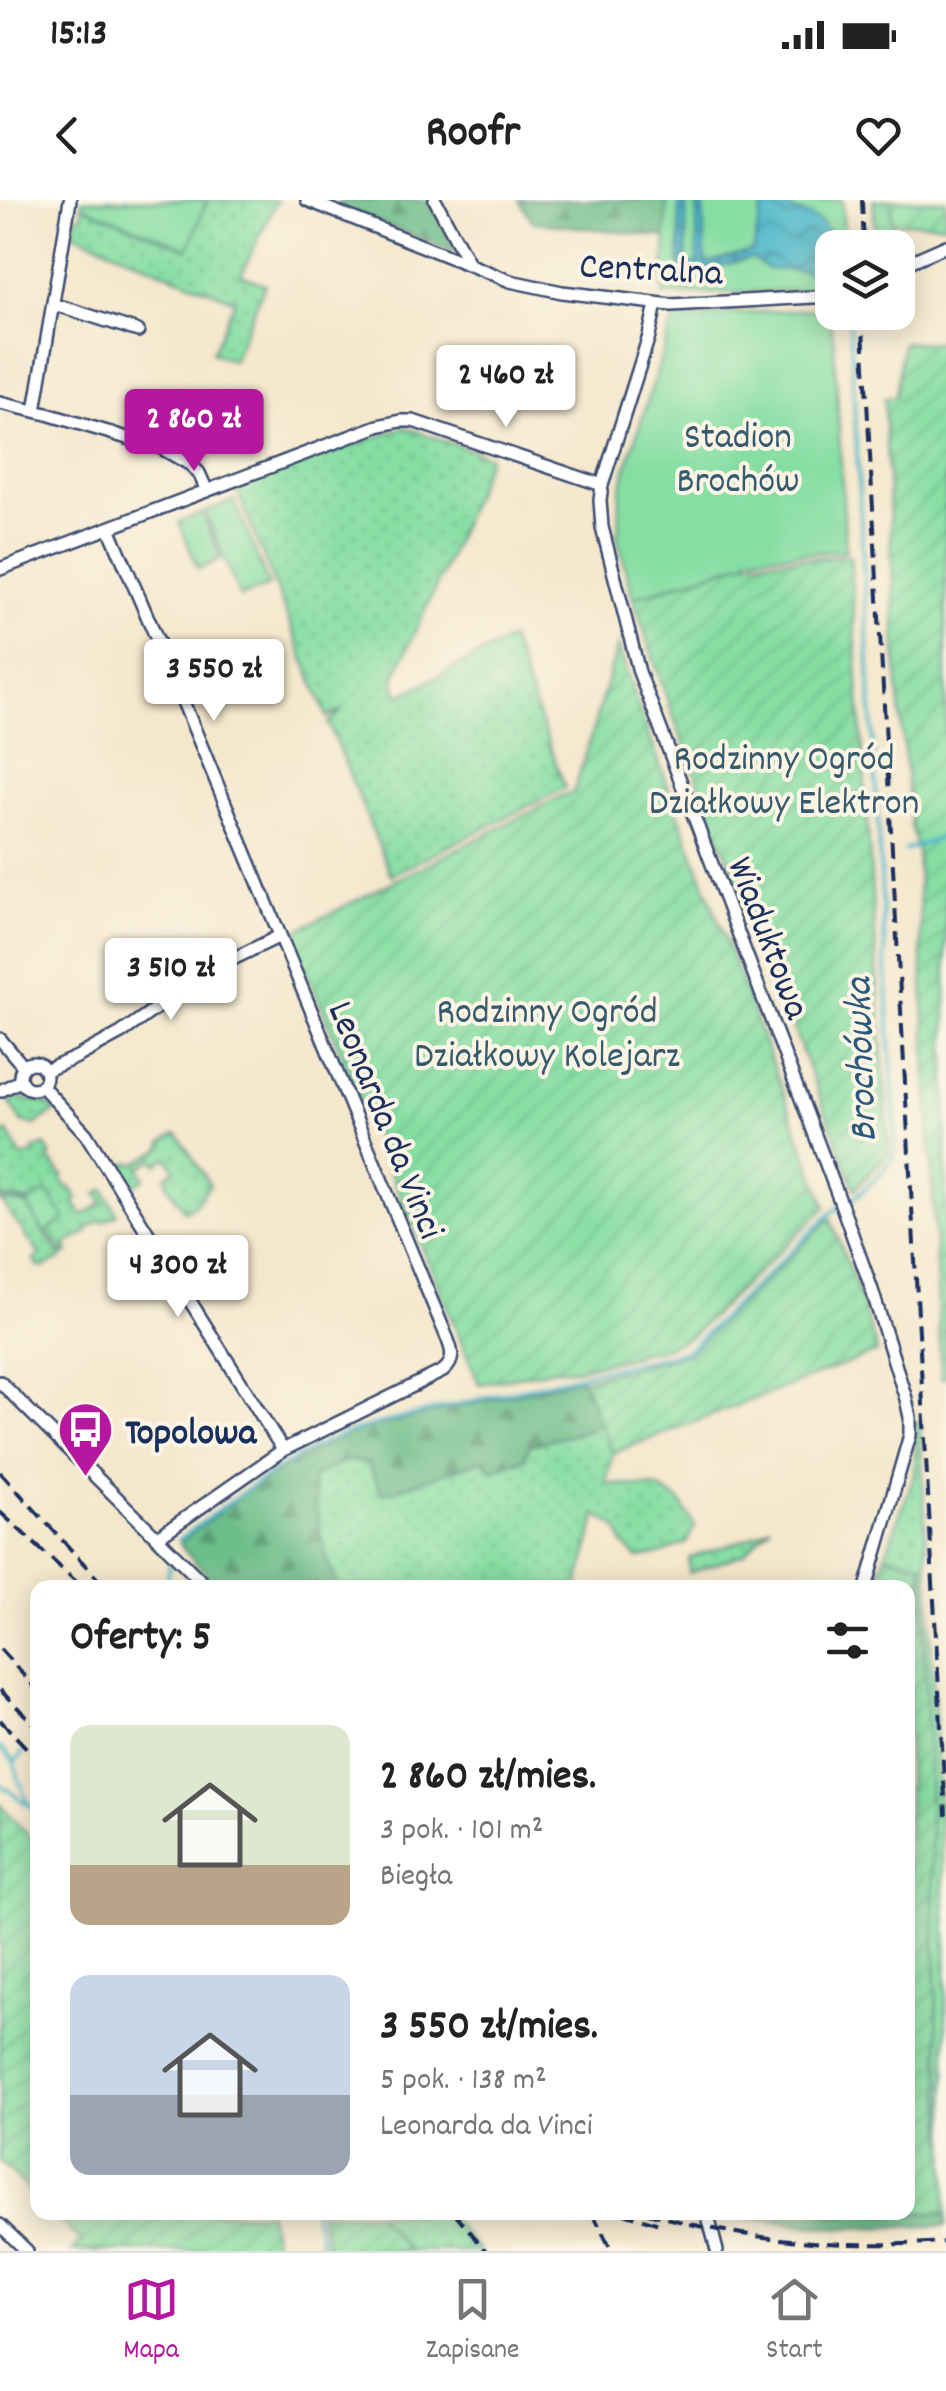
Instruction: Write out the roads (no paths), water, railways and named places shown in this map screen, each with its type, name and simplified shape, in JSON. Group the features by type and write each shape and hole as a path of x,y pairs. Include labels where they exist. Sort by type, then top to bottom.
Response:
{"street":[{"path":"36,410 70,200"},
{"path":"435,200 470,265"},
{"name":"Centralna","path":"313,201 533,287 656,304 815,297"},
{"path":"915,259 946,246"},
{"name":"Wiaduktowa","path":"656,304 602,485 602,527 638,672 842,1207 895,1359 910,1417 910,1435 868,1580"},
{"path":"53,306 138,331"},
{"path":"0,403 161,448 191,465 207,491"},
{"path":"0,568 378,426 401,421 413,421 602,485"},
{"name":"Leonarda da Vinci","path":"109,528 450,1345 452,1361 447,1369 283,1450"},
{"path":"46,1071 121,1033 210,970 280,936"},
{"path":"0,1040 23,1066"},
{"path":"28,1063 37,1063 46,1071 42,1086 32,1089 20,1081 23,1066 28,1063"},
{"path":"0,1092 20,1081"},
{"path":"42,1086 86,1134 283,1450 158,1537"},
{"path":"0,1382 200,1580"},
{"path":"709,2220 717,2251"},
{"path":"0,2225 26,2251"}],"water":[{"path":"679,200 686,200 686,265 697,264 697,200 703,200 708,263 753,251 764,200 782,200 794,211 821,222 827,230 815,230 815,271 768,269 753,259 688,274 680,269"}],"waterway":[{"name":"Brochówka","path":"179,1540 268,1475 339,1436 690,1348 831,1213 858,1195 894,1155 850,330"},
{"path":"905,850 946,836"},
{"name":"Brochówka","path":"167,1580 170,1565"},
{"path":"0,1748 15,1762"},
{"name":"Brochówka","path":"23,1752 15,1762 30,1804"},
{"path":"0,1784 28,1805"},
{"name":"Brochówka","path":"316,2220 323,2251"}],"railway":[{"path":"862,200 863,230"},
{"path":"863,330 946,1816"},
{"path":"0,1472 99,1580"},
{"path":"0,1512 74,1580"},
{"path":"0,1649 30,1682"},
{"path":"0,1690 30,1720"},
{"path":"0,1720 30,1752"},
{"path":"461,2220 486,2251"},
{"path":"596,2220 612,2251"},
{"path":"646,2220 659,2224"},
{"path":"675,2220 794,2240 946,2242"}],"place":[{"name":"Topolowa","path":"86,1479"}],"park label":[{"name":"Stadion Brochów","path":"738,456"},
{"name":"Rodzinny Ogród Działkowy Elektron","path":"784,778"},
{"name":"Rodzinny Ogród Działkowy Kolejarz","path":"547,1031"}]}
